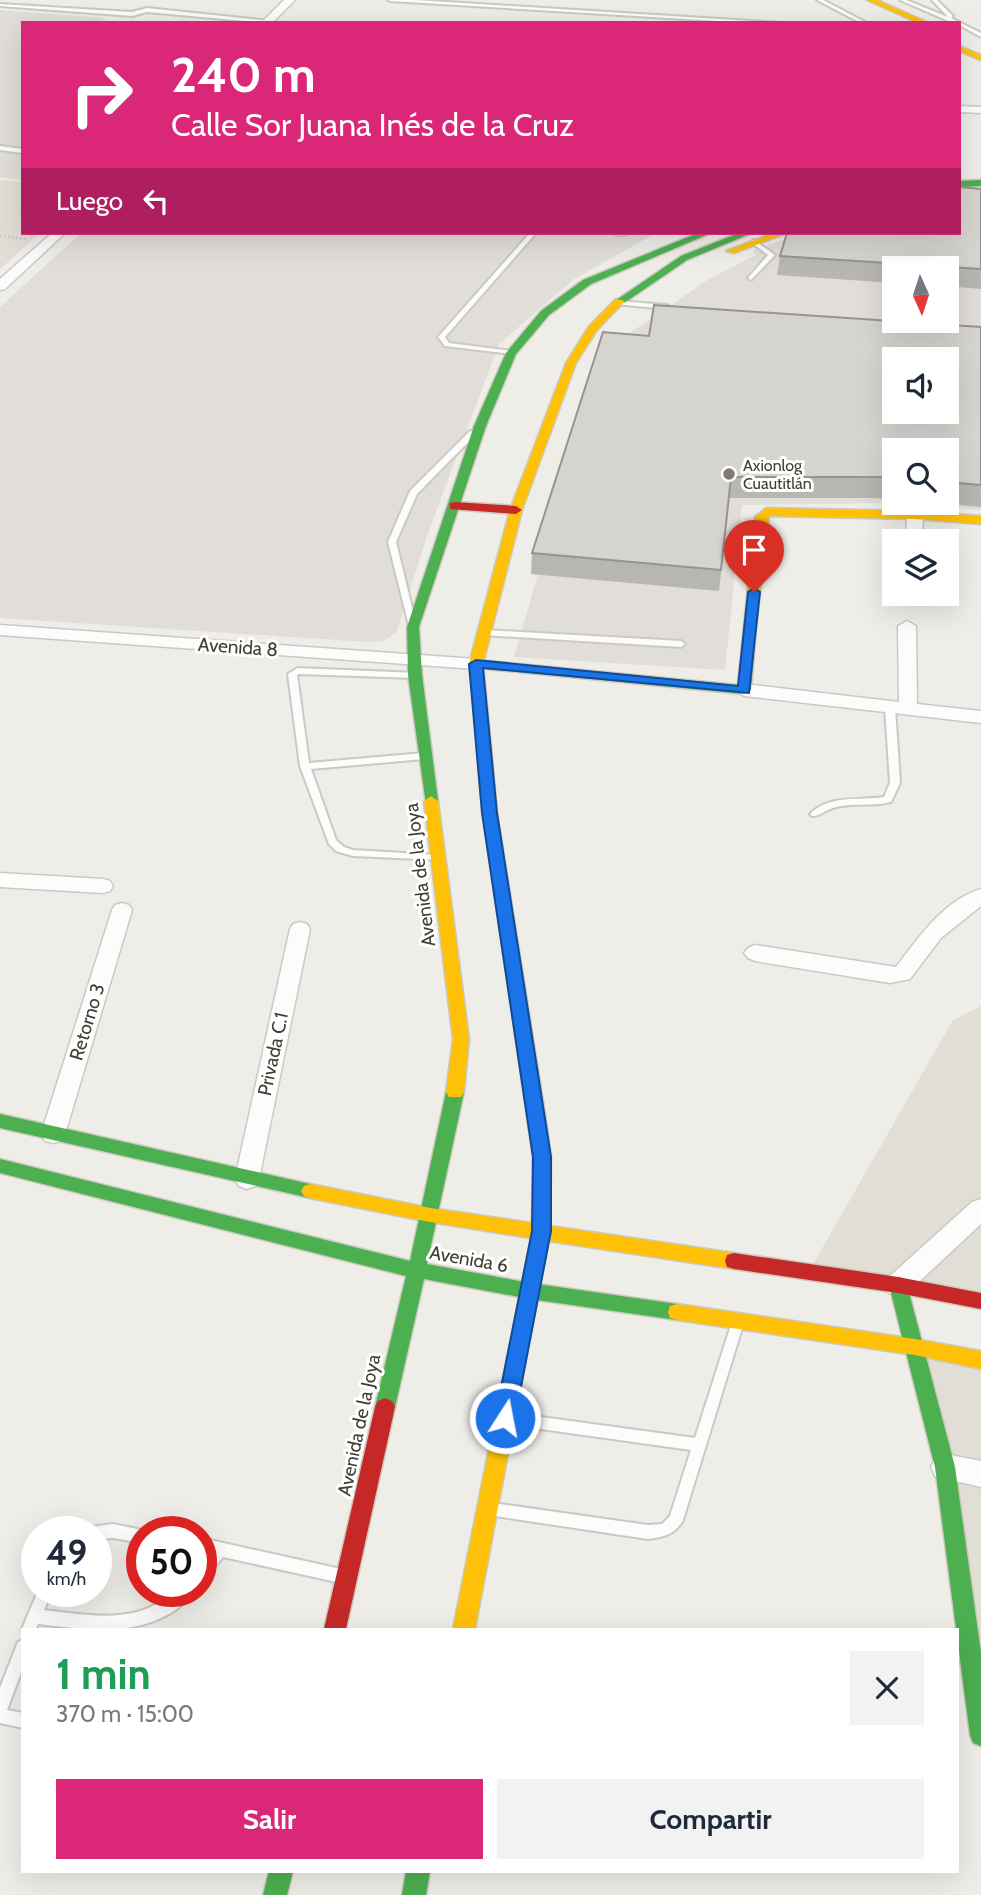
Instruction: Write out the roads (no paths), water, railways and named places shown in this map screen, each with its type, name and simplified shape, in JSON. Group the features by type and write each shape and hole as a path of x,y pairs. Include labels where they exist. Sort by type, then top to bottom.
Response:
{"main road":[{"path":"846,0 895,21"},
{"path":"871,0 920,21"},
{"path":"961,29 981,46"},
{"path":"961,49 981,58"},
{"path":"961,176 981,175"},
{"path":"961,184 981,183"},
{"path":"961,193 981,192"},
{"path":"634,261 647,247 672,235"},
{"path":"655,277 682,272 750,238 769,235"},
{"name":"Avenida de la Joya","path":"464,1628 541,1231 542,1157 490,813 476,664 516,510 571,363 593,328 617,303 684,258 708,237"},
{"name":"Avenida de la Joya","path":"335,1628 415,1270 430,1215 458,1076 461,1039 414,667 412,627 480,426 511,353 545,313 587,282 634,261 708,237 750,238"},
{"path":"454,506 516,510"},
{"path":"476,664 744,690 761,517 766,513 882,515"},
{"path":"915,515 981,520"},
{"name":"Avenida 6","path":"0,1121 247,1179 430,1215 898,1285 981,1301"},
{"name":"Avenida 6","path":"0,1166 415,1270 530,1291 915,1347 981,1360"},
{"path":"898,1285 970,1569 981,1735"},
{"path":"275,1895 280,1873"},
{"path":"414,1895 418,1873"}],"street":[{"path":"267,21 289,0"},
{"path":"961,109 981,110"},
{"path":"0,286 57,235"},
{"path":"914,529 915,515"},
{"path":"899,708 907,626"},
{"name":"Avenida 8","path":"0,630 362,665 414,667 476,664"},
{"path":"744,690 981,718"},
{"path":"0,880 103,886"},
{"path":"755,953 890,975 902,974 933,933 981,896"},
{"name":"Retorno 3","path":"52,1134 122,910"},
{"name":"Privada C.1","path":"247,1179 300,929"},
{"path":"898,1285 981,1209"},
{"path":"945,1467 981,1474"}],"lane":[{"path":"390,0 746,21"},
{"path":"819,0 861,21"},
{"path":"902,0 947,21"},
{"path":"934,0 953,21"},
{"path":"0,5 132,14 147,10 256,21"},
{"path":"961,27 981,34"},
{"path":"0,148 21,151"},
{"path":"511,353 447,345 441,337 531,235"},
{"path":"750,238 772,255 751,278"},
{"path":"617,303 671,307"},
{"path":"412,627 392,542 413,492 480,426"},
{"path":"484,633 681,644"},
{"path":"362,665 298,671 292,674 305,766 332,842 340,849 353,853 439,858"},
{"path":"816,814 821,808 833,803 868,804 888,800 895,783 899,708"},
{"path":"305,766 427,756"},
{"path":"487,1510 648,1532 665,1530 676,1520 738,1322"},
{"path":"505,1418 700,1444"},
{"path":"217,1548 347,1577"},
{"path":"217,1553 220,1549"},
{"path":"32,1623 126,1624 152,1617 168,1607"},
{"path":"0,1708 21,1652"},
{"path":"0,1716 21,1721"}],"place":[{"name":"Axionlog Cuautitlán","path":"729,474"}]}
